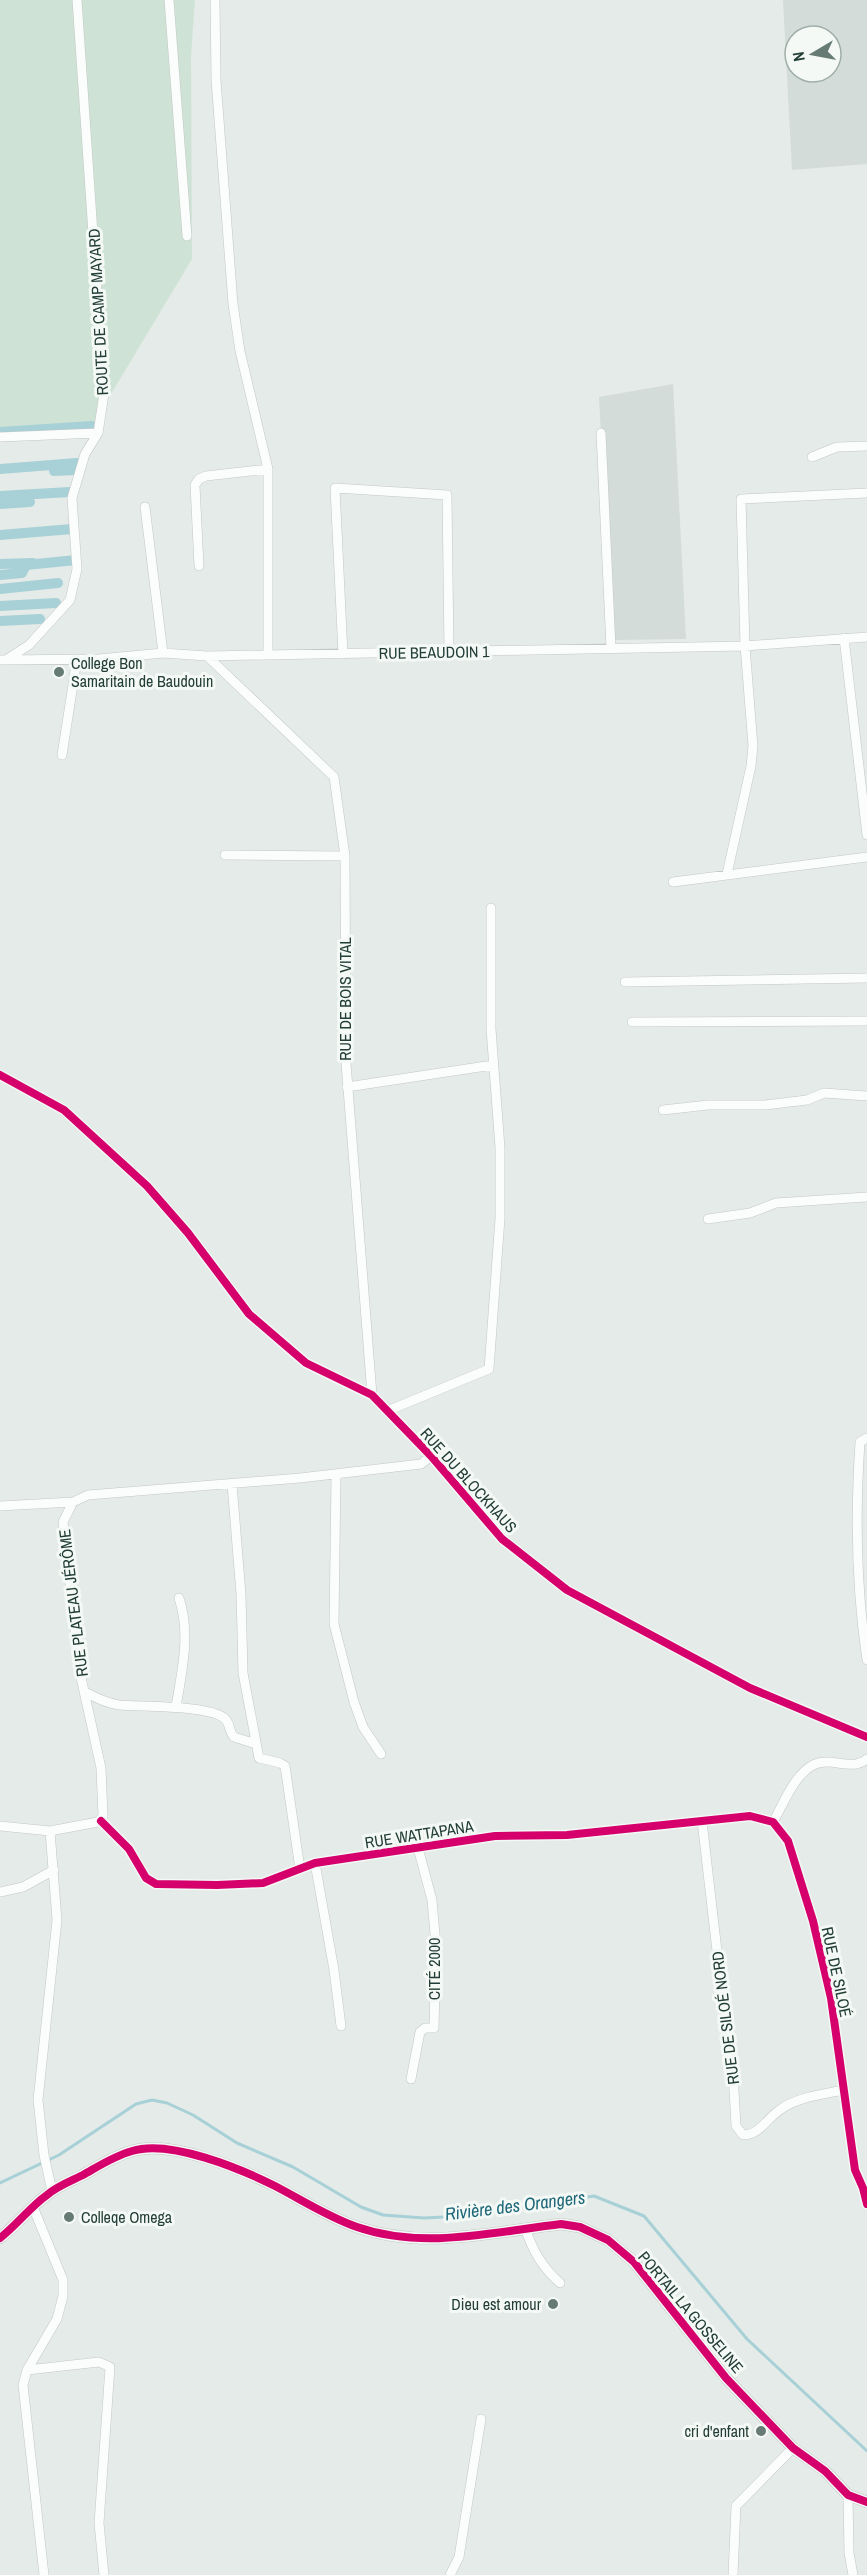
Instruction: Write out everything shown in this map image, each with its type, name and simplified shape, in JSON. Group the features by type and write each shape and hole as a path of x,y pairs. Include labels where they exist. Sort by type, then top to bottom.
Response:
{"street":[{"name":"ROUTE DE CAMP MAYARD","path":"3,660 29,645 70,600 77,569 72,498 85,454 98,433 104,394 77,0"},
{"path":"169,0 187,236"},
{"path":"216,0 216,80 233,304 240,351 268,469 268,655"},
{"path":"0,437 98,433"},
{"path":"601,433 611,648"},
{"path":"812,457 837,447 867,446"},
{"path":"199,566 195,485 199,478 268,469"},
{"path":"343,654 334,488 447,495 450,652"},
{"path":"727,874 751,766 753,746 746,646 741,499 867,493"},
{"path":"146,507 163,653"},
{"name":"RUE BEAUDOIN 1","path":"3,660 77,659 163,653 207,656 746,646 867,637"},
{"path":"843,638 867,835"},
{"name":"RUE DE BOIS VITAL","path":"207,656 334,777 345,856 347,1087 372,1395"},
{"path":"62,755 77,659"},
{"path":"225,855 345,856"},
{"path":"673,882 867,857"},
{"path":"387,1411 489,1369 500,1218 500,1148 491,1029 491,908"},
{"path":"625,982 867,978"},
{"path":"633,1022 867,1021"},
{"path":"347,1087 494,1065"},
{"name":"RUE DU BLOCKHAUS","path":"0,1075 64,1110 147,1186 188,1233 211,1267 257,1321 306,1363 372,1395 431,1456 502,1539 567,1590 750,1688 867,1737"},
{"path":"663,1110 708,1105 765,1105 807,1100 824,1093 867,1096"},
{"path":"708,1219 750,1213 776,1203 867,1197"},
{"path":"867,1438 860,1442 856,1500 863,1568 859,1604 867,1660"},
{"path":"0,1506 74,1502 88,1495 336,1474 421,1464 431,1456"},
{"path":"336,1474 334,1624 354,1702 363,1727 381,1754"},
{"path":"232,1484 241,1594 243,1673 259,1758 285,1766 300,1869"},
{"path":"856,1500 867,1500"},
{"name":"RUE PLATEAU JÉRÔME","path":"74,1502 63,1521 80,1673 101,1768 104,1810 101,1821"},
{"path":"176,1707 187,1636 184,1613 179,1598"},
{"path":"85,1692 107,1703 176,1707 220,1715 229,1723 234,1737 256,1744"},
{"path":"773,1822 798,1779 813,1765 831,1762 849,1765 867,1759"},
{"name":"RUE WATTAPANA","path":"101,1821 129,1849 146,1878 156,1884 263,1883 315,1863 495,1836 567,1834 750,1816 773,1822"},
{"path":"0,1826 50,1831 101,1821"},
{"name":"RUE DE SILOÉ NORD","path":"702,1821 720,1977 731,2037 736,2126 743,2136 751,2135 781,2109 809,2097 844,2090"},
{"name":"RUE DE SILOÉ","path":"773,1822 788,1841 813,1921 831,1998 855,2170 867,2204"},
{"path":"50,1831 57,1920 38,2100 44,2155 52,2191"},
{"name":"CITÉ 2000","path":"411,2079 420,2031 425,2028 434,2028 436,1946 432,1900 418,1848"},
{"path":"315,1863 334,1970 340,2026"},
{"path":"0,1892 23,1887 54,1870"},
{"name":"PORTAIL LA GOSSELINE","path":"0,2238 52,2191 114,2157 133,2150 170,2149 193,2154 275,2186 304,2203 358,2228 433,2239 561,2224 579,2227 608,2240 634,2262 726,2378 793,2448 825,2471 848,2495 867,2502"},
{"path":"33,2207 63,2280 63,2296 57,2319 27,2370 23,2385 44,2575"},
{"path":"525,2228 532,2249 545,2270 560,2283"},
{"path":"27,2370 99,2362 110,2367 99,2523 104,2575"},
{"path":"450,2575 459,2557 481,2419"},
{"path":"734,2575 736,2506 793,2448"},
{"path":"848,2495 849,2553 853,2575"}],"shaded area":[{"path":"783,0 867,0 867,164 792,170 787,84 843,84 843,24 784,24"},
{"path":"673,384 686,639 612,640 599,397"}],"green space":[{"path":"0,0 195,0 191,56 192,259 93,424 0,430"}],"waterway":[{"path":"0,432 92,426"},
{"path":"0,469 77,463"},
{"path":"54,471 75,470"},
{"path":"0,496 70,492"},
{"path":"0,504 30,502"},
{"path":"0,535 72,529"},
{"path":"0,575 22,573 26,565 76,560"},
{"path":"0,564 33,563"},
{"path":"0,589 58,583"},
{"path":"0,606 56,603"},
{"path":"0,621 40,619"},
{"name":"Rivière des Orangers","path":"0,2183 59,2155 136,2104 152,2100 167,2103 193,2115 237,2143 293,2167 361,2207 383,2215 424,2218 463,2216 594,2196 644,2216 747,2339 867,2451"}],"cycle path":[{"path":"0,1075 64,1110 147,1186 188,1233 249,1314 306,1363 372,1395 431,1456 502,1539 567,1590 750,1688 867,1737"},
{"path":"101,1821 129,1849 146,1878 156,1884 217,1885 263,1883 315,1863 495,1836 567,1835 750,1816 773,1822 788,1841 813,1921 831,1998 855,2170 867,2204"},
{"path":"0,2238 55,2189 119,2156 148,2148 185,2152 225,2164 275,2186 336,2218 382,2234 433,2238 484,2235 561,2224 580,2227 608,2240 634,2262 726,2378 793,2448 825,2471 848,2495 867,2502"}],"place":[{"name":"College Bon Samaritain de Baudouin","path":"59,672"},
{"name":"Colleqe Omega","path":"69,2217"},
{"name":"Dieu est amour","path":"553,2304"},
{"name":"cri d'enfant","path":"761,2431"}]}
